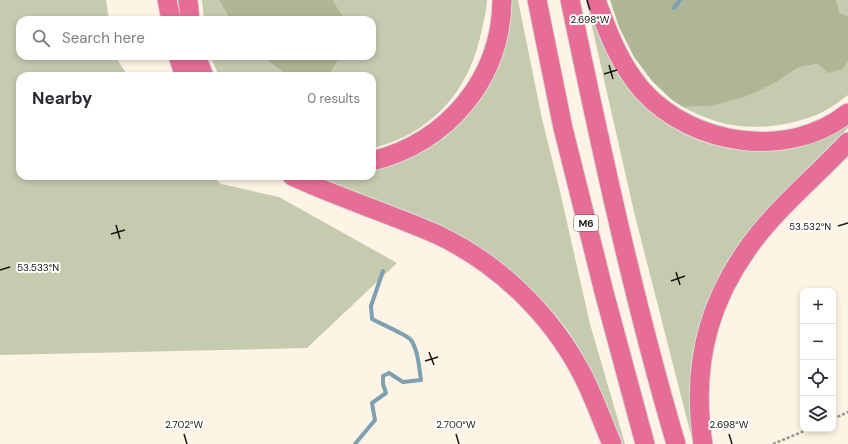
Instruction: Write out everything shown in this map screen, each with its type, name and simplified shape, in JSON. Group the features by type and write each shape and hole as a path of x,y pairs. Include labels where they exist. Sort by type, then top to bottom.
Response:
{"highway":[{"path":"167,0 170,16"},
{"path":"188,0 190,16"},
{"path":"376,160 403,151 433,134 447,122 470,96 488,65 499,29 502,0"},
{"name":"M6","path":"537,0 563,128 604,292 645,444"},
{"path":"570,0 596,125 633,282 676,444"},
{"path":"596,0 616,51 636,82 663,109 698,129 717,136 739,140 781,140 805,134 826,126 848,113"},
{"path":"179,60 184,72"},
{"path":"198,60 202,72"},
{"path":"703,444 699,394 701,365 705,340 721,294 735,269 767,224 848,142"},
{"path":"301,180 436,234 474,255 511,284 529,300 545,319 570,354 590,390 612,444"}],"path":[{"path":"836,418 848,412"},
{"path":"773,444 802,432"}],"green space":[{"path":"0,0 106,0 108,16 16,16 16,60 118,60 125,72 16,72 16,180 216,180 221,184 279,197 397,263 307,348 0,355"},
{"path":"202,0 219,0 228,16 204,16"},
{"path":"219,0 333,0 342,15 346,16 228,16"},
{"path":"333,0 487,0 486,12 479,42 466,76 457,91 434,117 420,128 404,137 376,147 376,72 331,72 338,60 376,60 376,16 342,15"},
{"path":"510,0 518,0 542,119 590,324 625,444 623,444 584,357 568,331 552,310 515,275 494,258 320,180 376,180 376,169 399,162 429,148 445,138 473,108 486,90"},
{"path":"586,0 605,47 637,97 657,117 682,133 709,144 729,149 758,151 772,150 848,121 848,128 765,215 691,388 693,443 634,212"},
{"path":"610,0 836,0 840,13 848,16 848,62 843,69 828,73 818,64 799,67 775,83 744,97 710,106 683,107 672,100 652,81 634,57 619,27"},
{"path":"836,0 848,0 848,16 840,13"},
{"path":"212,60 266,60 283,72 217,72"},
{"path":"266,60 338,60 331,72 283,72"},
{"path":"848,62 848,95 833,106 814,116 800,121 762,127 735,126 709,119 683,107 710,106 775,83 799,67 818,64 843,69"}],"waterway":[{"path":"674,8 680,0"},
{"path":"355,444 375,420 372,403 386,393 383,384 383,376 389,373 403,382 421,380 417,354 411,340 399,332 372,319 371,306 383,271"}]}
